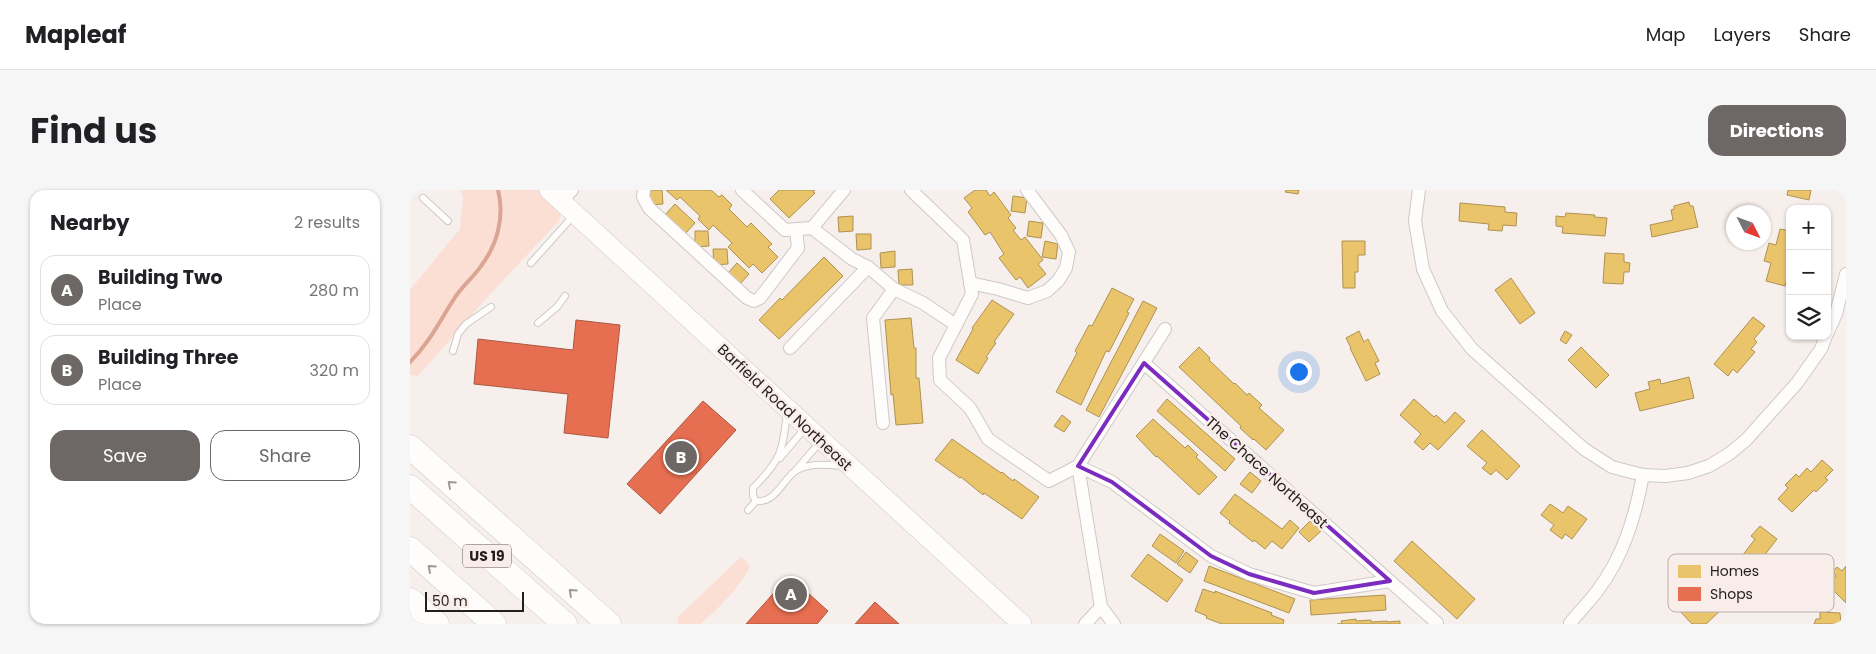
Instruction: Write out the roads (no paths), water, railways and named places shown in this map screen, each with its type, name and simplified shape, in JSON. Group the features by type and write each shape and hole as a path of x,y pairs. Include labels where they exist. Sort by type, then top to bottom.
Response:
{"highway":[{"path":"410,447 609,624"},
{"name":"US 19","path":"410,487 565,624"},
{"path":"410,549 494,624"},
{"path":"410,600 436,624"}],"street":[{"path":"644,190 643,197 649,208 747,298 754,301 760,298 798,248 796,229"},
{"path":"742,190 785,230 812,228 852,259 868,267 894,289 923,303 956,325"},
{"path":"812,228 844,190"},
{"path":"910,190 963,240 972,294 938,358 940,380 970,408 988,439 1049,481 1078,466 1165,330"},
{"path":"970,283 1028,298 1047,290 1058,281 1066,268 1069,252 1061,235 1027,190"},
{"path":"1419,190 1416,222 1423,269 1442,311 1472,349 1584,449 1612,467 1643,475 1665,476 1688,473 1709,466 1729,454 1746,440 1797,383 1821,349 1825,340"},
{"name":"Barfield Road Northeast","path":"561,194 575,214 1022,624"},
{"path":"790,348 868,267"},
{"path":"1831,326 1836,314 1846,274"},
{"path":"883,423 873,318 894,289"},
{"name":"The Chace Northeast","path":"1144,363 1437,624"},
{"path":"1078,466 1112,482 1211,556 1250,574 1314,592 1390,581"},
{"path":"1078,466 1101,607 1114,624"},
{"path":"1570,622 1598,590 1619,555 1636,513 1643,475"},
{"path":"1085,624 1101,607"}],"lane":[{"path":"423,198 448,221"},
{"path":"531,263 575,214"},
{"path":"538,322 557,307 565,296"},
{"path":"454,351 458,334 466,324 491,307"},
{"path":"775,465 782,448 788,410"},
{"path":"756,501 753,496 753,488 807,426"},
{"path":"756,501 761,502 771,498 821,440"},
{"path":"792,475 814,464 850,466"},
{"path":"748,510 756,501"}],"waterway":[{"path":"410,362 429,339 457,295 487,258 495,240 500,220 501,210 498,190"}],"place":[{"name":"Building Three","path":"681,457"},
{"name":"Building Two","path":"791,594"}]}
